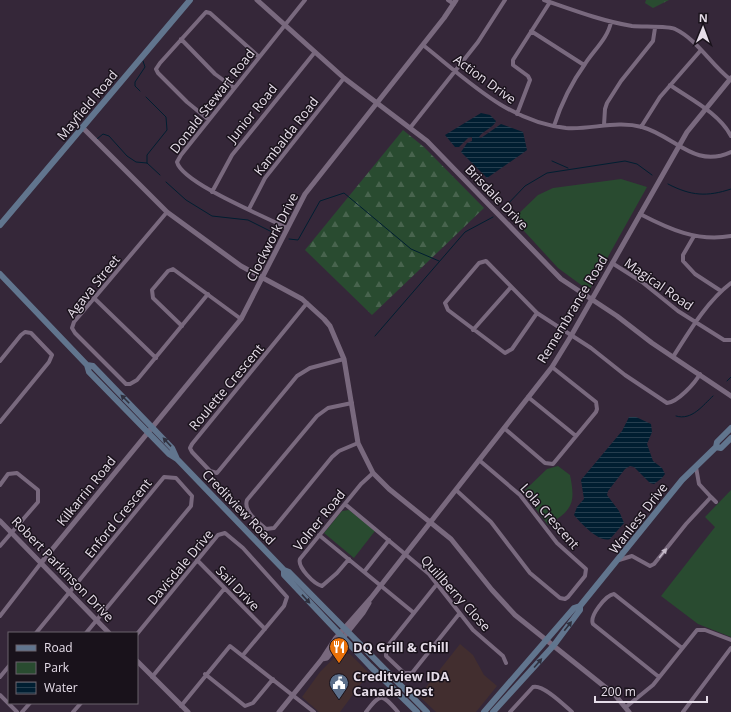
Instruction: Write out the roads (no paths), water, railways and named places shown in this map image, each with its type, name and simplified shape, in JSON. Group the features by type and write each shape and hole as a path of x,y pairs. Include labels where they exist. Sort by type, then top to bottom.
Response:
{"main road":[{"name":"Mayfield Road","path":"0,225 190,0"},
{"name":"Creditview Road","path":"0,274 87,365 89,372 148,433 169,454 177,459 284,570 289,572 427,712"},
{"name":"Creditview Road","path":"87,365 93,366 153,427 172,448 177,459"},
{"name":"Wanless Drive","path":"493,712 554,645 580,610 580,606 619,560 682,480 716,447 717,442 731,428"},
{"name":"Wanless Drive","path":"716,447 721,448 731,438"},
{"name":"Creditview Road","path":"284,570 284,575 341,636 417,712"},
{"name":"Wanless Drive","path":"484,712 548,640 574,608 580,606"},
{"path":"370,666 374,664 382,668"}],"street":[{"name":"Brisdale Drive","path":"257,0 344,78 377,102 437,151 561,279 617,316 652,343 731,396"},
{"name":"Donald Stewart Road","path":"287,228 202,186 182,171 177,162 179,157 305,0"},
{"path":"448,0 455,2"},
{"path":"410,128 481,37 504,0"},
{"path":"544,0 611,22 655,28 676,29 693,41 713,65 731,79"},
{"name":"Clockwork Drive","path":"153,427 242,318 305,194 423,45 455,2"},
{"path":"517,114 530,80 528,76 515,68 513,63 531,31 550,2"},
{"path":"209,120 187,102 157,71 160,63 202,14 208,12 259,57"},
{"path":"554,126 562,103 584,65 608,32 611,22"},
{"path":"604,125 605,109 607,104 621,81 653,41 655,28"},
{"path":"531,31 584,65"},
{"path":"181,39 216,74 234,88"},
{"name":"Action Drive","path":"423,45 492,99 517,114 554,126 576,128 622,124 641,127 696,154 707,157 720,156 731,152"},
{"path":"641,127 655,104 701,50"},
{"name":"Junior Road","path":"212,192 232,155 315,52"},
{"name":"Kambalda Road","path":"249,209 268,173 344,78"},
{"name":"Remembrance Road","path":"279,712 322,660 323,655 364,613 371,598 552,367 679,145 704,109 731,79"},
{"path":"670,85 704,109 723,125 731,136"},
{"path":"82,128 167,212 241,266 308,303 330,326 344,359 358,443 373,473 389,489 451,540 492,590 515,615 615,695 629,712"},
{"name":"Agava Street","path":"167,212 74,322 72,328 74,333 126,384 133,383 156,358 208,294"},
{"path":"640,214 671,230 694,236 716,238 731,236"},
{"path":"694,236 682,261 695,274 721,291"},
{"path":"537,313 512,349 507,353 501,351 473,330 448,310 445,305 446,301 474,268 481,262 486,261 537,313 591,348 625,376 667,403 673,401 691,387 700,374"},
{"name":"Magical Road","path":"612,263 642,282 672,307 695,322 724,340 731,340"},
{"path":"182,326 154,298 152,290 168,271 174,269 242,318"},
{"path":"673,357 695,322 721,291 731,282"},
{"path":"473,330 511,287"},
{"path":"94,298 156,358"},
{"name":"Roulette Crescent","path":"308,303 192,444 191,450 210,471 217,473 297,376 310,368 344,359"},
{"path":"0,361 25,332 30,333 52,355 49,362 0,422"},
{"path":"504,428 549,464 555,462 596,412 596,402 552,367"},
{"path":"528,397 576,436"},
{"path":"352,403 328,408 317,416 247,500 247,510 266,529 274,528 332,457 346,448 358,443"},
{"name":"Kilkarrin Road","path":"41,563 153,427"},
{"name":"Lola Crescent","path":"456,490 491,522 530,573 560,598 565,599 568,597 585,576 586,569 557,543 526,503 512,488 479,460"},
{"path":"696,466 699,484 716,502"},
{"path":"0,485 8,474 17,473 38,490 39,494 38,502 0,546"},
{"name":"Volner Road","path":"348,559 325,584 319,586 300,566 299,560 365,480 373,473"},
{"name":"Enford Crescent","path":"70,592 164,477 176,478 192,496 191,506 97,620"},
{"path":"619,560 632,556 647,565 650,566 654,564 686,524 711,497"},
{"name":"Quillberry Close","path":"345,504 430,574 459,614 473,630 503,656 506,663"},
{"name":"Robert Parkinson Drive","path":"0,521 109,632"},
{"name":"Davisdale Drive","path":"138,633 218,535 222,533 228,534 287,597 284,606 265,629"},
{"path":"319,535 414,613"},
{"path":"364,572 389,540"},
{"name":"Sail Drive","path":"198,560 224,589 265,629"},
{"path":"0,615 41,563"},
{"path":"437,584 385,652 386,656 404,673 408,674 414,671 459,614"},
{"path":"152,677 224,589"},
{"path":"37,632 70,592"},
{"path":"659,677 593,624 591,618 593,614 608,596 614,594 682,648"},
{"path":"87,632 97,620"},
{"path":"243,655 265,629"},
{"path":"626,707 646,692 694,631 700,629 731,640"},
{"path":"180,706 205,674 230,646 314,712"},
{"path":"683,712 731,648"},
{"path":"138,662 180,706 188,712"},
{"path":"0,677 8,667"},
{"path":"205,674 245,706 253,703 273,679"},
{"path":"510,712 533,687 536,686 542,688 572,712"},
{"path":"0,695 8,703"},
{"path":"366,712 376,698 380,697 385,698 398,712"},
{"path":"9,704 17,712"},
{"path":"22,712 29,704"},
{"path":"74,712 80,704"}],"water":[{"path":"481,113 490,115 496,121 479,137 481,138 501,124 523,132 527,150 487,178 461,152 467,143 472,141 472,137 468,138 459,147 455,147 445,135"},
{"path":"629,417 636,417 651,424 652,432 647,444 653,461 662,468 665,474 654,484 650,483 634,467 630,466 625,469 608,491 607,495 619,511 624,523 610,539 601,538 590,532 574,515 577,507 584,499 581,480 622,431"}],"waterway":[{"path":"140,91 135,86 135,82 145,67 143,61"},
{"path":"146,97 166,117 167,130 147,155 147,163"},
{"path":"97,139 103,134 109,136 127,156 136,162 147,163 160,175"},
{"path":"552,161 568,168"},
{"path":"504,208 525,186 547,173 625,161 637,164 652,175"},
{"path":"166,182 186,200 212,216 248,220 274,233"},
{"path":"668,184 684,191 699,194 722,192 731,189"},
{"path":"289,239 298,240 320,201 344,193 411,249 439,261"},
{"path":"375,336 465,232 493,217"},
{"path":"727,381 731,377"},
{"path":"676,416 682,417 692,414 701,408 713,396"}],"place":[{"name":"DQ Grill & Chill","path":"339,664"},
{"name":"Creditview IDA Canada Post","path":"339,700"}]}
